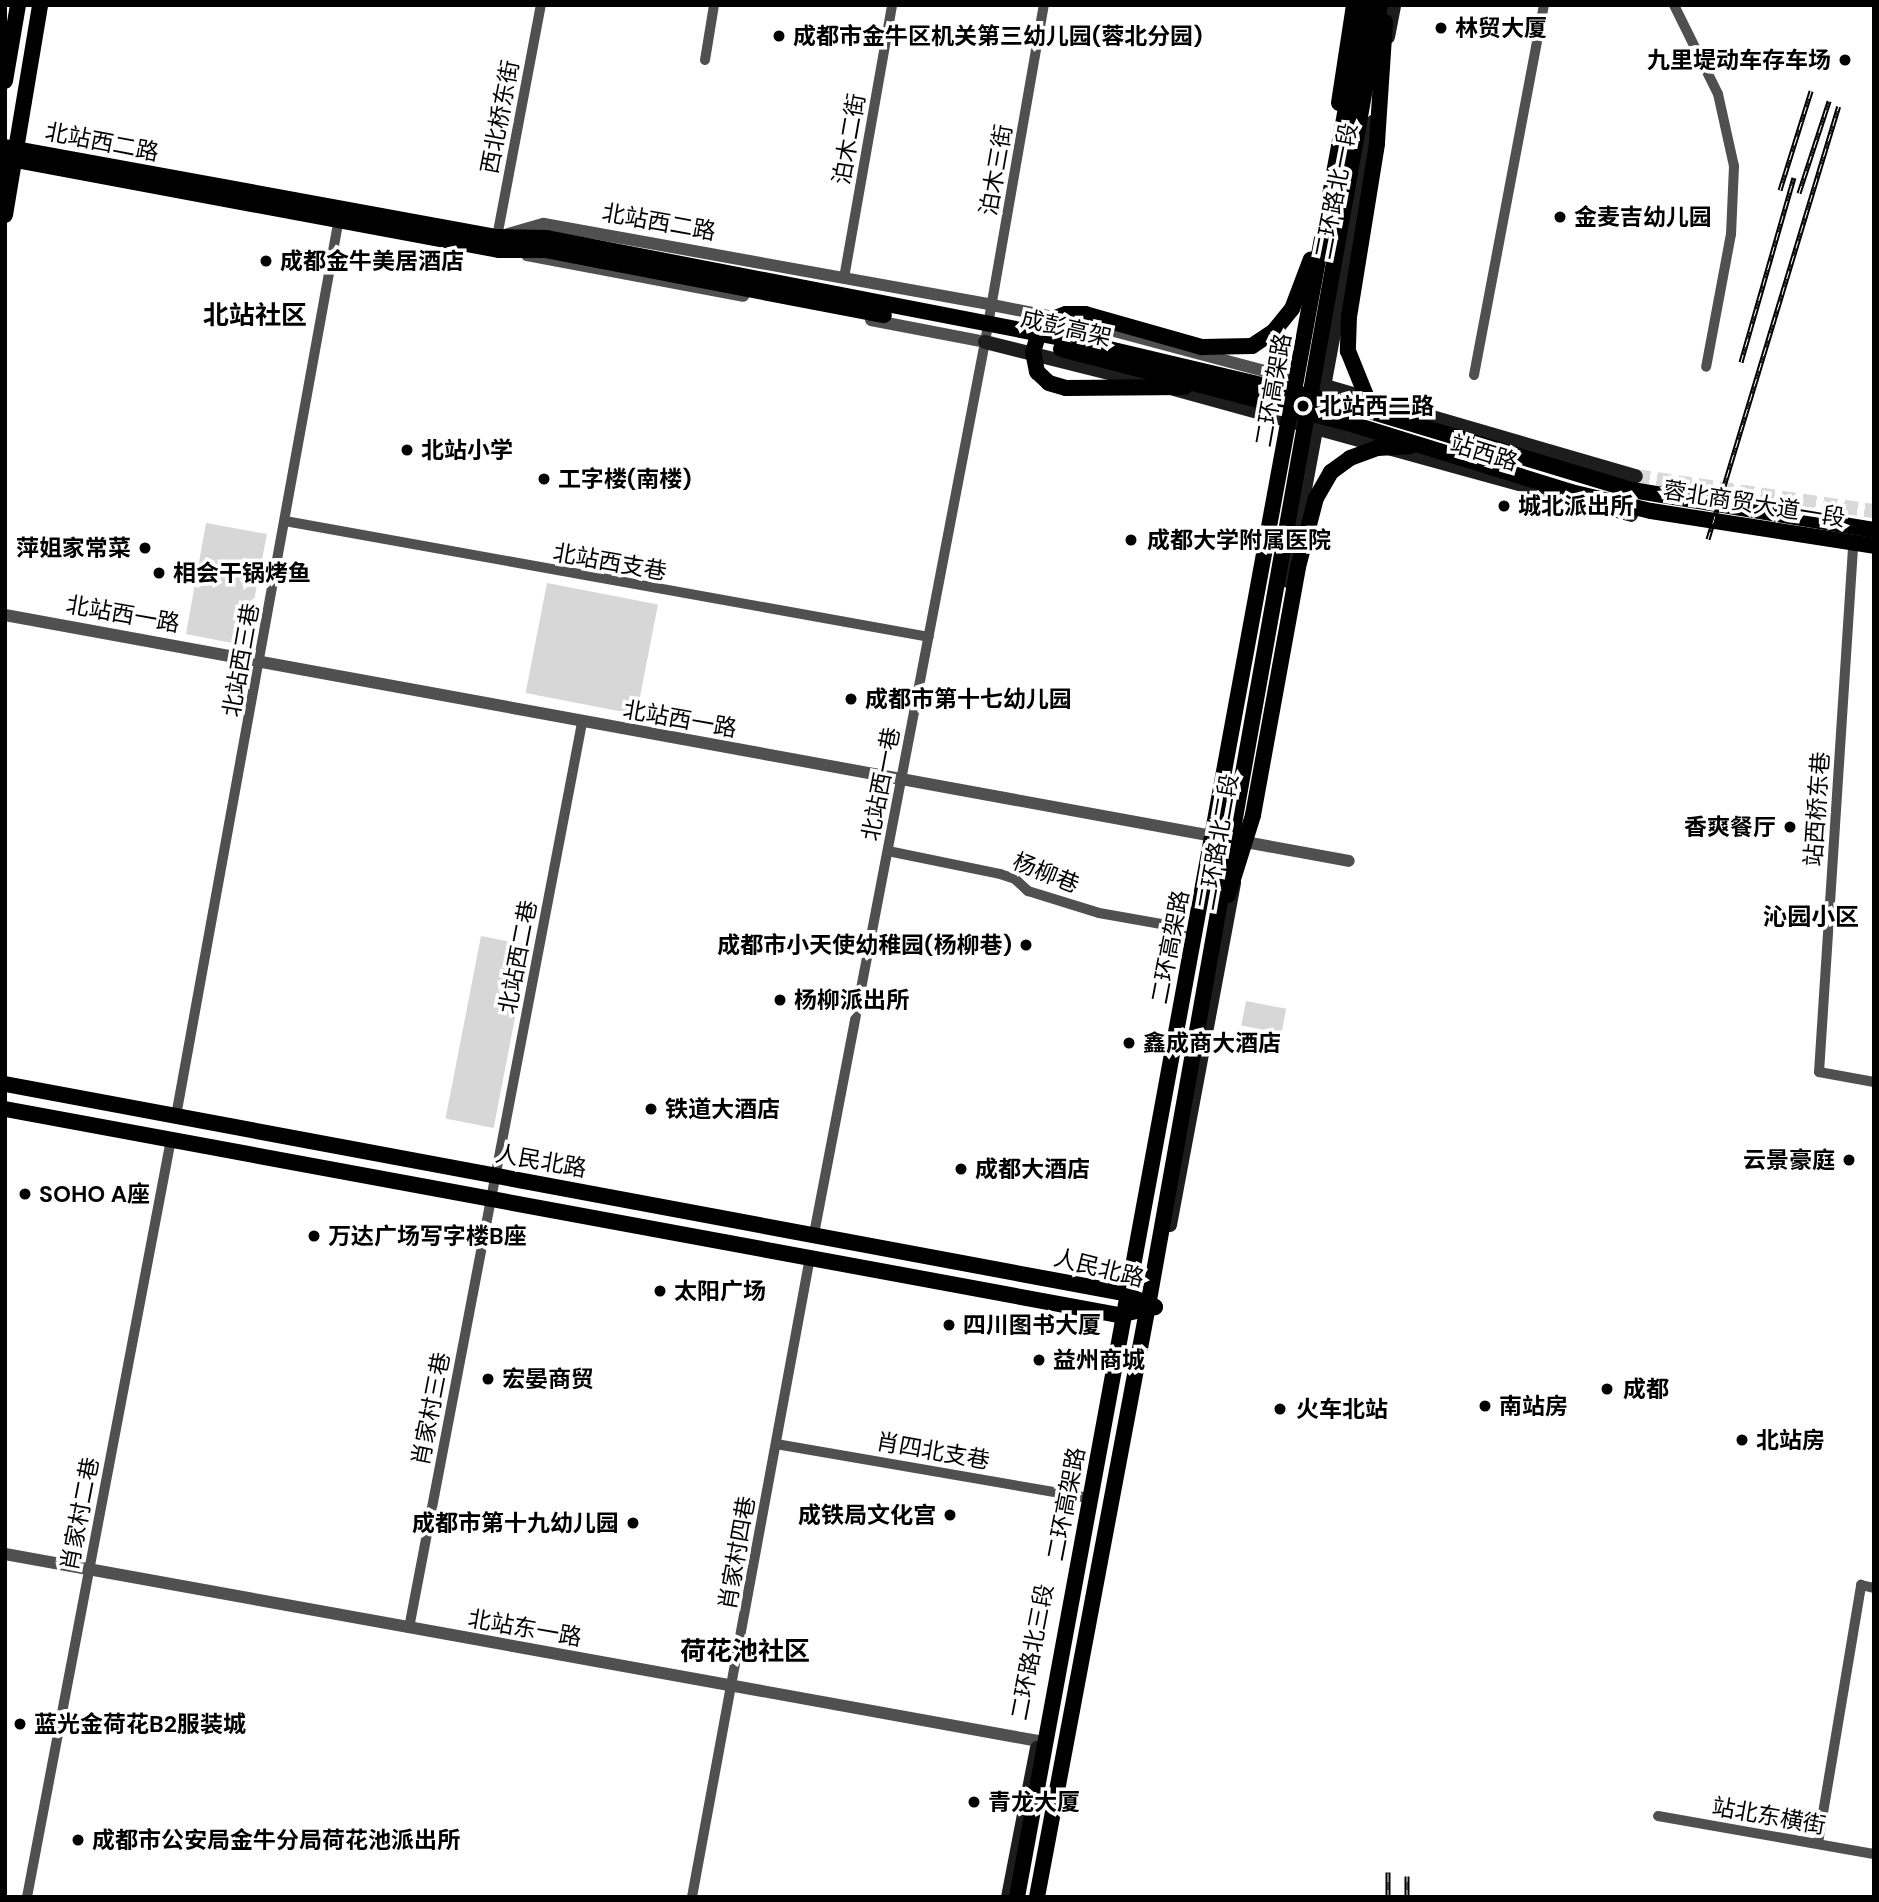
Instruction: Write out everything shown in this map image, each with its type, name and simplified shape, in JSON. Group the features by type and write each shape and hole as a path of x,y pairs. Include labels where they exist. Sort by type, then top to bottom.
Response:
{"main road":[{"path":"5,81 18,5"},
{"path":"5,215 10,154 40,5"},
{"path":"1336,172 1340,82 1357,5"},
{"name":"二环路北一段","path":"1291,378 1357,5"},
{"name":"二环高架路","path":"1017,1897 1365,5"},
{"path":"1383,5 1377,144 1348,351 1367,398 1429,429"},
{"name":"二环高架路","path":"1037,1897 1383,5"},
{"name":"二环路北一段","path":"1323,385 1394,5"},
{"name":"北站西二路","path":"10,154 498,243"},
{"path":"1216,388 1066,388 1049,383 1037,372 1033,352 1045,326 1066,313 1085,314 1202,347 1252,346 1274,331 1292,309 1332,190"},
{"path":"498,243 692,272"},
{"name":"成彭高架","path":"692,272 1067,339 1429,429"},
{"name":"成彭高架","path":"692,272 1062,349 1427,446"},
{"name":"北站西二路","path":"985,342 1285,417"},
{"name":"站西路","path":"1291,378 1636,476"},
{"name":"二环路北二段","path":"1123,1293 1291,378"},
{"name":"二环路北二段","path":"1155,1307 1323,385"},
{"name":"站西路","path":"1285,417 1503,483 1631,515"},
{"name":"蓉北商贸大道一段","path":"1429,429 1632,490 1874,530"},
{"path":"1209,958 1253,815 1300,555 1316,498 1331,472 1350,458 1377,448 1427,446"},
{"name":"蓉北商贸大道一段","path":"1427,446 1572,492 1651,511 1874,548"},
{"name":"蓉北商贸大道一段","path":"1853,548 1874,548"},
{"name":"人民北路","path":"5,1084 1123,1293 1155,1307"},
{"name":"人民北路","path":"5,1109 1119,1315 1155,1307"},
{"name":"二环路北三段","path":"1008,1897 1123,1293"},
{"path":"1044,1897 1155,1307"}],"street":[{"name":"西北桥东街","path":"498,243 541,5"},
{"path":"705,60 715,5"},
{"name":"泊木二街","path":"844,278 891,5"},
{"name":"泊木三街","path":"985,342 1044,5"},
{"path":"1474,374 1544,5"},
{"path":"1674,5 1718,94 1734,166 1731,234 1706,367"},
{"name":"北站西三巷","path":"176,1116 340,216"},
{"name":"北站西二路","path":"498,243 544,224 1084,323 1291,378"},
{"name":"北站西二路","path":"498,243 985,342"},
{"name":"北站西一巷","path":"814,1234 985,342"},
{"name":"北站西支巷","path":"285,521 929,637"},
{"name":"站西桥东巷","path":"1853,548 1819,1072 1874,1082"},
{"name":"北站西一路","path":"5,615 260,660 582,723 901,778 1349,861"},
{"name":"北站西二巷","path":"491,1198 582,723"},
{"name":"杨柳巷","path":"888,851 1000,874 1028,891 1099,913 1190,929"},
{"name":"肖家村二巷","path":"27,1897 172,1139"},
{"name":"肖家村三巷","path":"409,1628 491,1198"},
{"name":"肖家村四巷","path":"692,1897 810,1257"},
{"name":"肖四北支巷","path":"776,1444 1084,1497"},
{"name":"北站东一路","path":"5,1554 1038,1741"},
{"path":"1818,1843 1861,1585 1874,1588"},
{"name":"站北东横街","path":"1658,1816 1874,1854"}],"shaded area":[{"path":"206,523 267,534 248,631 232,643 186,634"},
{"path":"547,583 658,605 637,715 526,693"},
{"path":"481,936 529,945 494,1128 446,1119"},
{"path":"1246,1001 1286,1009 1281,1033 1241,1026"}],"tunnel":[{"path":"1636,476 1874,511"}],"railway":[{"path":"1780,190 1811,91"},
{"path":"1799,193 1829,101"},
{"path":"1708,539 1839,106"},
{"path":"1741,362 1794,177"},
{"path":"1388,1872 1388,1897"},
{"path":"1407,1876 1407,1897"}],"place":[{"name":"林贸大厦","path":"1441,28"},
{"name":"成都市金牛区机关第三幼儿园(蓉北分园)","path":"779,36"},
{"name":"九里堤动车存车场","path":"1845,60"},
{"name":"金麦吉幼儿园","path":"1560,217"},
{"name":"成都金牛美居酒店","path":"266,261"},
{"name":"北站西二路","path":"1303,406"},
{"name":"北站小学","path":"407,450"},
{"name":"工字楼(南楼)","path":"544,479"},
{"name":"城北派出所","path":"1504,506"},
{"name":"成都大学附属医院","path":"1131,540"},
{"name":"萍姐家常菜","path":"145,548"},
{"name":"相会干锅烤鱼","path":"159,573"},
{"name":"成都市第十七幼儿园","path":"851,699"},
{"name":"香爽餐厅","path":"1790,827"},
{"name":"成都市小天使幼稚园(杨柳巷)","path":"1026,945"},
{"name":"杨柳派出所","path":"780,1000"},
{"name":"鑫成商大酒店","path":"1129,1043"},
{"name":"铁道大酒店","path":"651,1109"},
{"name":"云景豪庭","path":"1849,1160"},
{"name":"成都大酒店","path":"961,1169"},
{"name":"SOHO A座","path":"25,1194"},
{"name":"万达广场写字楼B座","path":"314,1236"},
{"name":"太阳广场","path":"660,1291"},
{"name":"四川图书大厦","path":"949,1325"},
{"name":"益州商城","path":"1039,1360"},
{"name":"宏晏商贸","path":"488,1379"},
{"name":"成都","path":"1607,1389"},
{"name":"南站房","path":"1485,1406"},
{"name":"火车北站","path":"1280,1409"},
{"name":"北站房","path":"1742,1440"},
{"name":"成铁局文化宫","path":"950,1515"},
{"name":"成都市第十九幼儿园","path":"633,1523"},
{"name":"蓝光金荷花B2服装城","path":"20,1724"},
{"name":"青龙大厦","path":"974,1802"},
{"name":"成都市公安局金牛分局荷花池派出所","path":"78,1840"}],"district":[{"name":"北站社区","path":"255,316"},
{"name":"沁园小区","path":"1811,917"},
{"name":"荷花池社区","path":"745,1652"}]}
